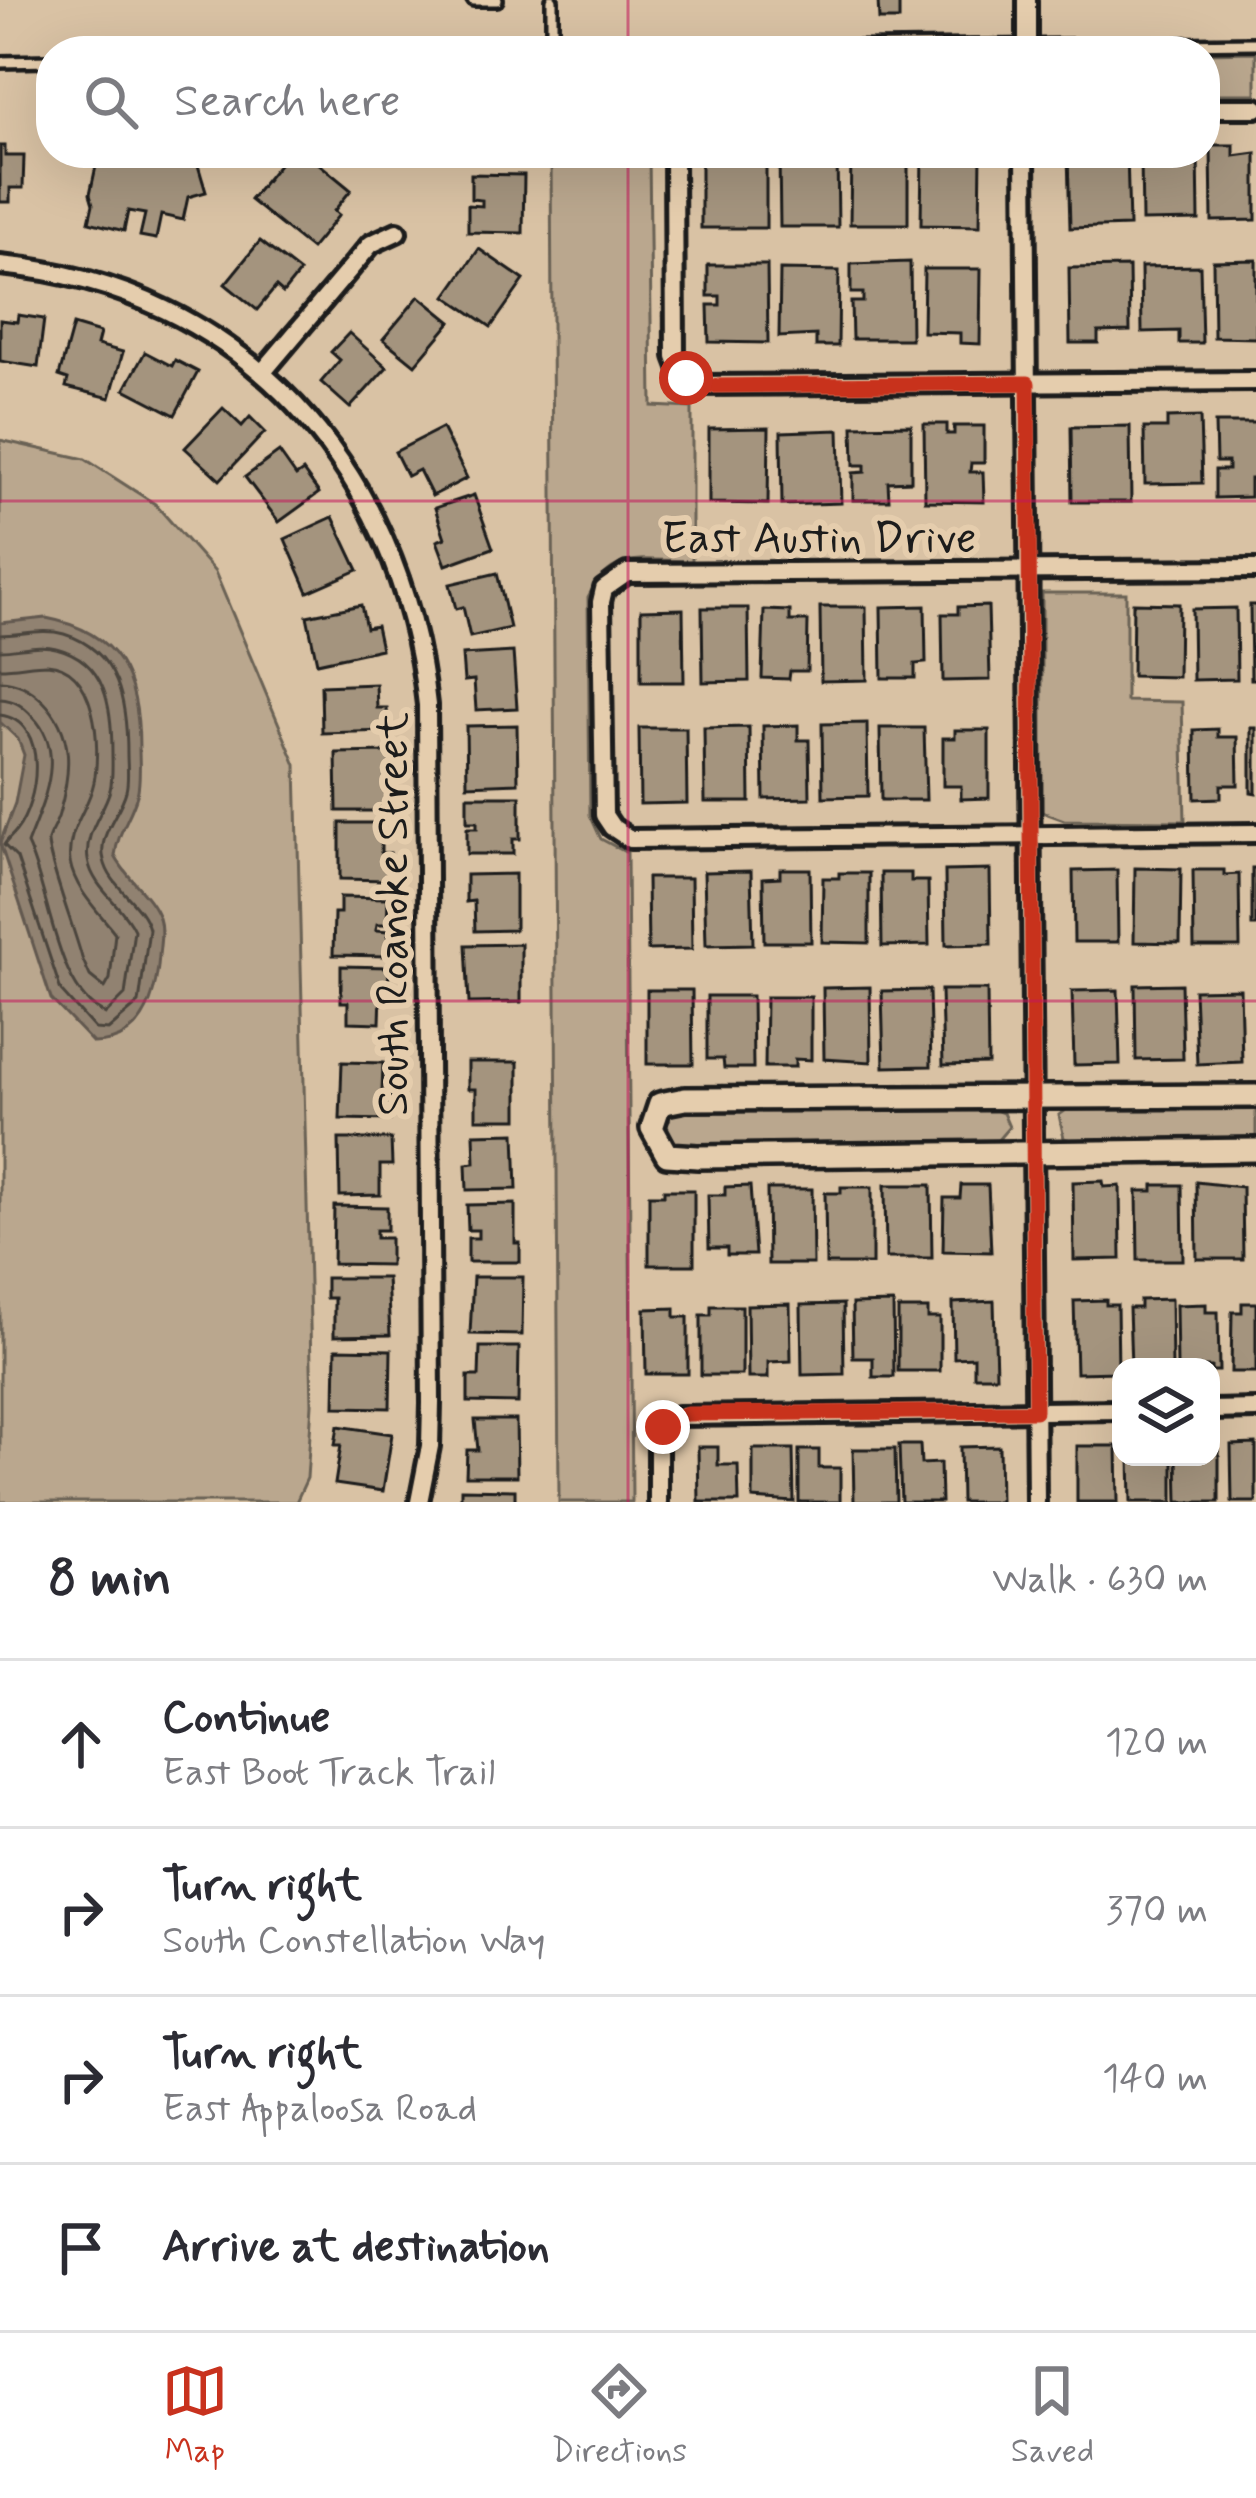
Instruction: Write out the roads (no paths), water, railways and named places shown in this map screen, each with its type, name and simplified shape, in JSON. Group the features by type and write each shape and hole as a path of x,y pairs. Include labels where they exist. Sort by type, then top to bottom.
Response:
{"street":[{"path":"1027,0 1027,36"},
{"path":"1220,109 1256,108"},
{"path":"674,168 675,356 686,378 709,386 1256,381"},
{"path":"1025,168 1036,1502"},
{"path":"262,373 371,244 398,232"},
{"name":"South Roanoke Street","path":"0,265 49,270 102,284 158,306 216,337 262,373 316,426 357,483 402,579 423,667 428,728 430,1446 419,1502"},
{"name":"East Austin Drive","path":"1031,835 630,839 604,815 604,589 627,573 1256,569"},
{"path":"1031,835 1256,833"},
{"path":"1256,1096 685,1099 660,1104 652,1128 667,1155 1256,1150"},
{"path":"1220,1410 1256,1409"},
{"path":"658,1502 657,1440 663,1427 677,1416 1112,1410"}],"lane":[{"path":"473,0 497,0"},
{"path":"551,0 553,36"},
{"path":"1220,45 1256,44"},
{"path":"0,62 36,61"}],"water":[{"path":"46,618 92,634 108,647 120,662 135,700 139,783 115,856 155,910 161,937 150,1002 135,1027 110,1041 93,1043 51,999 0,843 15,803 24,755 18,739 0,722 0,623"}]}
